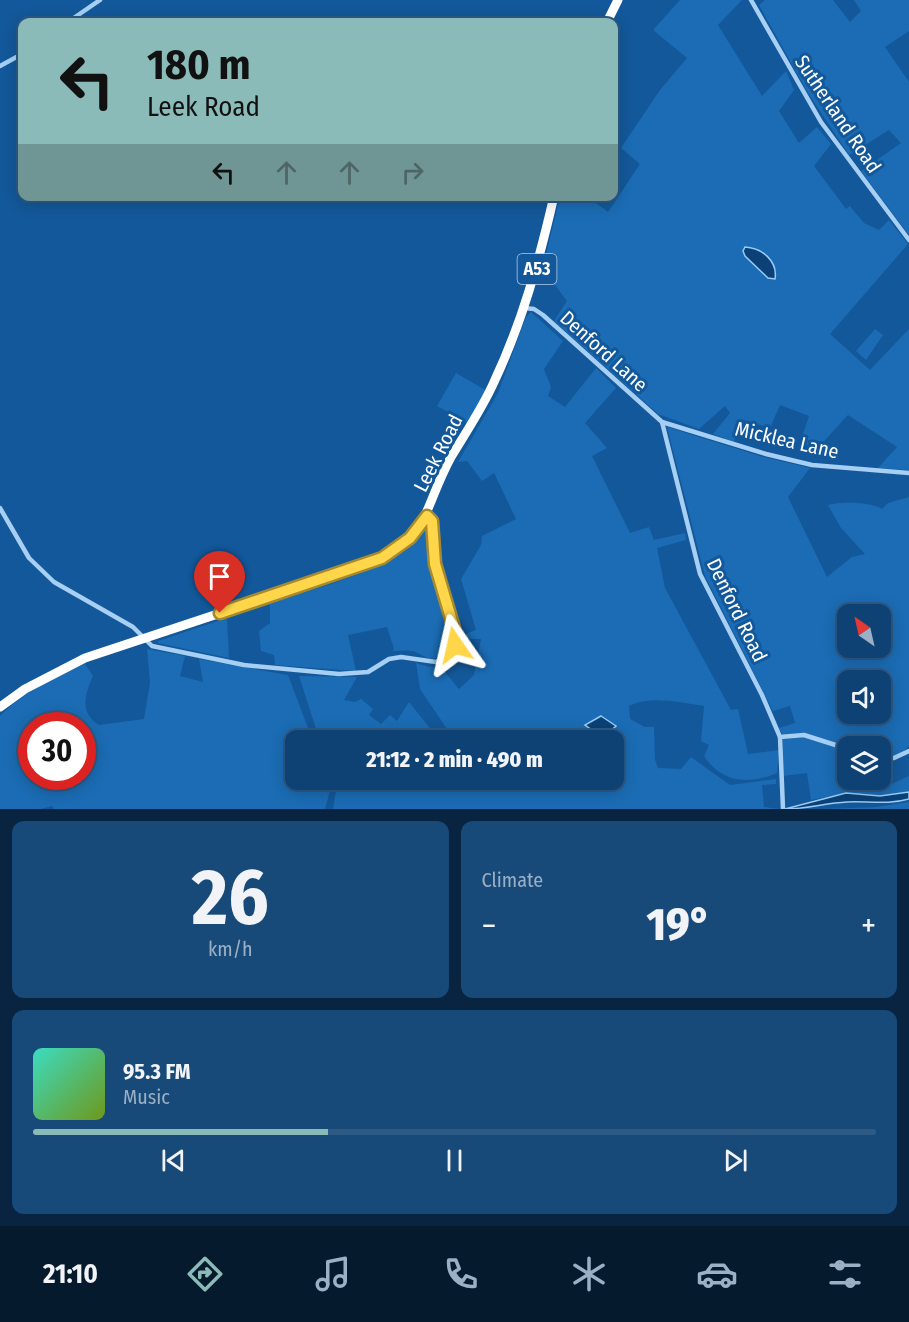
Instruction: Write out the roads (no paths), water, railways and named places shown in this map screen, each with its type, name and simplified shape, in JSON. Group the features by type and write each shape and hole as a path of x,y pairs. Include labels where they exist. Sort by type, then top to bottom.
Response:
{"highway":[{"path":"609,18 618,0"},
{"name":"Leek Road","path":"0,707 54,672 85,658 368,564 398,548 410,538 427,516 451,458 494,383 538,266 553,201"}],"street":[{"path":"74,18 100,0"},
{"name":"Sutherland Road","path":"751,0 821,122 909,240"},
{"path":"0,66 18,56"},
{"name":"Denford Lane","path":"524,308 534,309 543,315 662,422"},
{"name":"Micklea Lane","path":"662,422 766,454 812,465 909,473"},
{"name":"Denford Road","path":"662,422 700,574 762,695 780,737 783,808"},
{"path":"0,508 28,558 54,582 133,627 153,646 244,665 297,672 357,674 368,672 388,659 401,657 436,662 445,660 455,645 456,635 435,564 432,521 427,516"},
{"path":"780,737 804,735 837,746"},
{"path":"891,758 909,751"}]}
